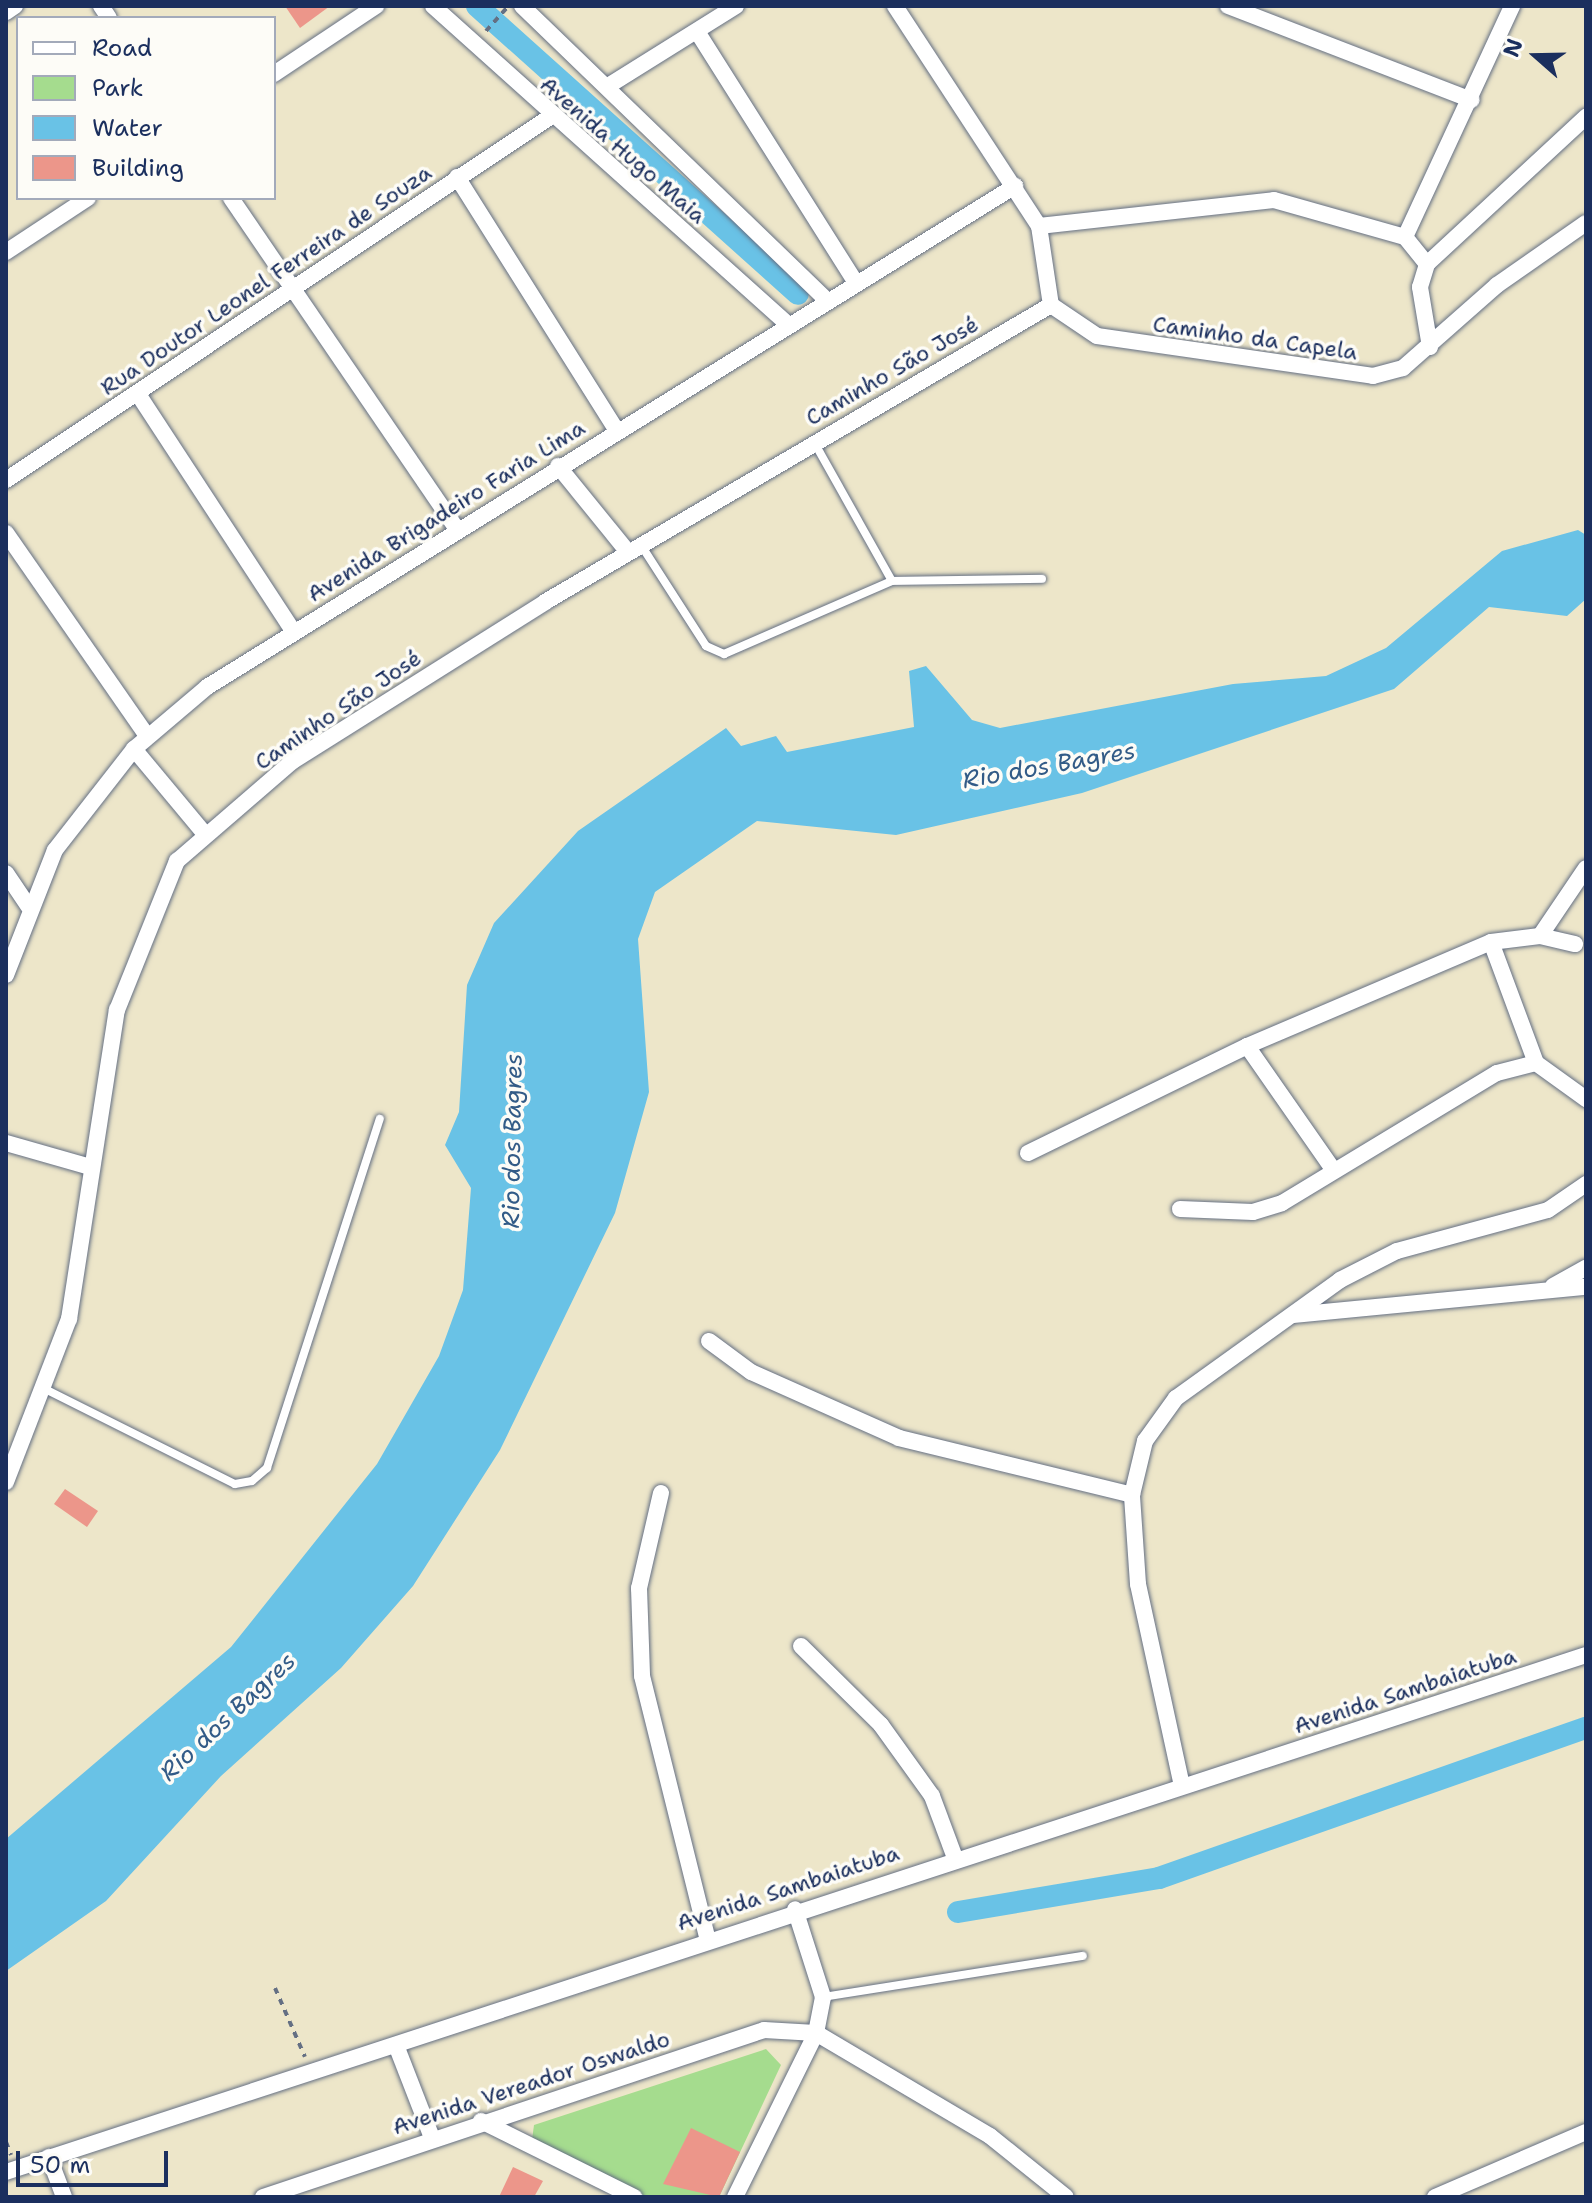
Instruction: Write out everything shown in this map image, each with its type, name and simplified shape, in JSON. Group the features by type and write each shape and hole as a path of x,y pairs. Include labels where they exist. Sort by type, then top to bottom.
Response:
{"street":[{"path":"6,12 15,6"},
{"path":"276,73 376,6"},
{"name":"Avenida Hugo Maia","path":"433,6 550,117 788,324"},
{"name":"Avenida Hugo Maia","path":"522,6 826,300"},
{"path":"608,86 698,33 736,6"},
{"path":"895,6 1039,226 1051,305"},
{"path":"1228,6 1472,100"},
{"path":"1405,237 1472,100 1512,6"},
{"path":"698,33 855,281"},
{"name":"Rua Doutor Leonel Ferreira de Souza","path":"6,480 550,117"},
{"path":"1430,347 1420,287 1427,264 1586,117"},
{"path":"457,177 617,431"},
{"name":"Avenida Brigadeiro Faria Lima","path":"6,975 28,906 55,850 147,736 294,632 855,281 1015,186"},
{"path":"6,252 85,200"},
{"path":"232,200 458,531"},
{"path":"1039,226 1274,200 1405,237 1427,264"},
{"name":"Caminho da Capela","path":"1051,305 1097,336 1344,376 1403,368 1497,285 1586,223"},
{"name":"Caminho São José","path":"8,1472 47,1390 69,1319 90,1167 117,1010 177,861 204,833 293,761 634,548 1051,305"},
{"path":"138,394 294,632"},
{"path":"558,466 634,548"},
{"path":"6,533 147,736"},
{"path":"134,749 204,833"},
{"path":"1540,936 1586,868"},
{"path":"6,873 28,906"},
{"path":"1028,1153 1247,1046 1491,942 1540,936 1575,944"},
{"path":"1491,942 1536,1063 1586,1099"},
{"path":"1247,1046 1332,1168"},
{"path":"1180,1209 1253,1212 1282,1203 1332,1168 1497,1073 1536,1063"},
{"path":"6,1143 90,1167"},
{"path":"1182,1786 1138,1584 1132,1495 1145,1441 1176,1398 1288,1315 1397,1251 1548,1210 1586,1184"},
{"path":"1552,1286 1586,1268"},
{"path":"1288,1315 1552,1286 1586,1287"},
{"path":"709,1341 751,1372 899,1438 1132,1495"},
{"path":"661,1493 639,1588 642,1676 707,1937"},
{"path":"801,1646 881,1725 932,1796 955,1858"},
{"name":"Avenida Sambaiatuba","path":"6,2172 312,2074 707,1937 1586,1655"},
{"path":"735,2197 816,2033 823,1997 795,1909"},
{"name":"Avenida Vereador Oswaldo","path":"263,2197 481,2121 764,2030 816,2033"},
{"path":"816,2033 990,2136 1066,2197"},
{"path":"396,2045 432,2138"},
{"path":"481,2121 634,2197"},
{"path":"1435,2197 1586,2132"},
{"path":"49,2157 64,2197"}],"lane":[{"path":"814,441 892,581"},
{"path":"634,548 706,646 724,654 892,581 1042,579"},
{"path":"47,1390 235,1484 252,1481 267,1468 380,1119"},
{"path":"823,1997 1083,1956"}],"path":[{"path":"473,44 509,6"},
{"path":"275,1988 312,2074"}],"green space":[{"path":"766,2049 781,2065 719,2197 647,2197 532,2140 534,2125"}],"water":[{"name":"Rio dos Bagres","path":"1578,530 1586,535 1586,599 1567,616 1489,607 1394,689 1082,793 896,835 757,821 655,892 638,939 649,1092 615,1213 500,1450 413,1586 341,1668 221,1776 106,1901 6,1971 6,1839 231,1647 377,1464 439,1356 463,1290 471,1188 445,1145 459,1112 467,985 494,923 578,831 726,728 741,746 776,736 787,752 914,727 909,671 926,666 972,720 1000,728 1233,684 1326,676 1386,648 1502,551"}],"building":[{"path":"285,6 330,6 300,28"},
{"path":"65,1489 98,1511 87,1527 54,1504"},
{"path":"691,2128 740,2152 719,2197 663,2184"},
{"path":"513,2167 543,2181 534,2197 499,2197"}],"waterway":[{"path":"477,6 798,294"},
{"path":"958,1912 1159,1878 1586,1728"}]}
